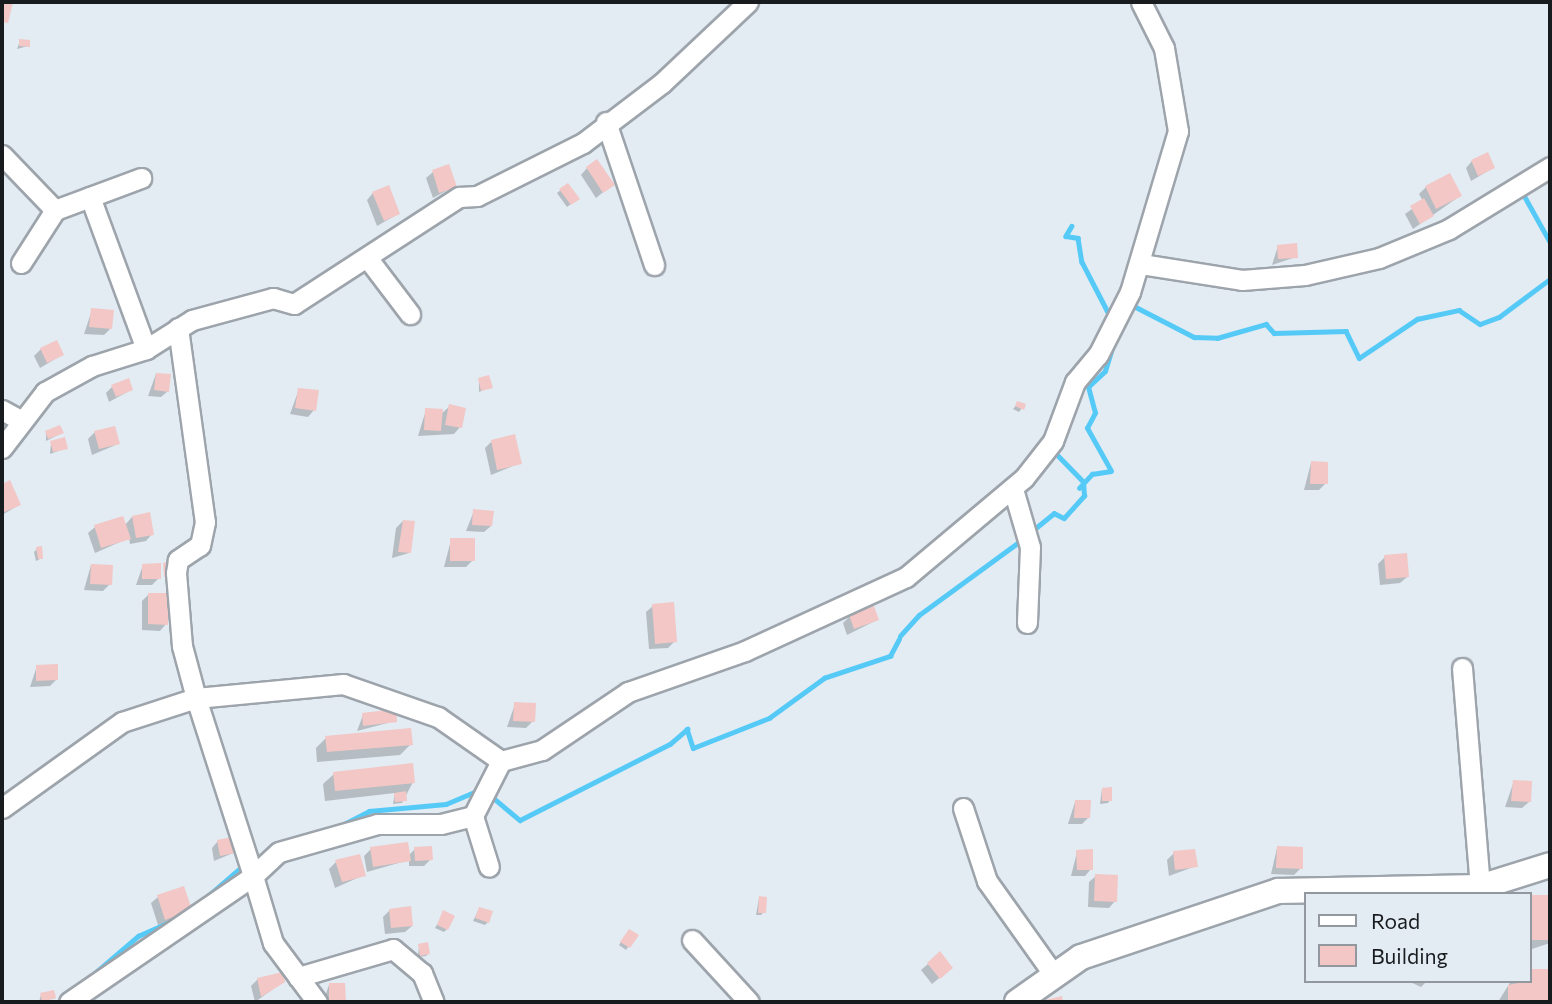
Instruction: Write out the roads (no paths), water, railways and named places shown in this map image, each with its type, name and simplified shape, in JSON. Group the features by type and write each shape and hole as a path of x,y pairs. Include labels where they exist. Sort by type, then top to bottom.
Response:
{"main road":[{"path":"1017,1002 1052,972 1278,891 1480,887 1550,865"}],"street":[{"path":"2,448 20,421 46,392 80,372 146,349 178,328 273,298 294,304 369,260 459,197 477,195 583,143 606,122 663,83 748,2"},
{"path":"489,867 473,816 500,761 542,750 628,692 746,651 906,577 1013,489 1053,441 1075,382 1104,344 1141,264 1178,131 1168,60 1141,2"},
{"path":"606,122 654,265"},
{"path":"2,155 55,210"},
{"path":"1141,264 1242,280 1305,275 1379,258 1449,229 1550,167"},
{"path":"21,263 55,210 141,178"},
{"path":"90,197 146,349"},
{"path":"369,260 410,314"},
{"path":"178,328 205,522 200,545 178,560 176,573 181,646 272,943 317,1002"},
{"path":"2,411 20,421"},
{"path":"1013,489 1030,547 1027,623"},
{"path":"1462,668 1480,887"},
{"path":"2,808 122,722 196,698 342,684 438,717 500,761"},
{"path":"964,808 987,881 1052,972"},
{"path":"69,1002 253,876 279,852 357,830 473,816"},
{"path":"692,940 742,1000"},
{"path":"298,977 393,949 422,973 434,1002"}],"waterway":[{"path":"1525,197 1550,242"},
{"path":"1072,226 1066,236 1078,238 1082,262 1111,318"},
{"path":"1132,305 1194,337 1217,338 1266,324 1274,333 1346,331 1359,358 1417,319 1459,310 1480,324 1499,317 1550,279"},
{"path":"1079,488 1092,474 1111,471 1087,428 1095,413 1088,387 1105,371 1114,342"},
{"path":"1032,531 1054,513 1064,518 1084,496 1083,482 1056,454"},
{"path":"900,636 919,615 1023,539"},
{"path":"490,795 520,820 670,744 687,729 693,748 769,718 824,678 890,656 899,639"},
{"path":"340,826 369,811 446,804 481,789"},
{"path":"202,901 245,864"},
{"path":"89,978 138,936 172,921"}]}
